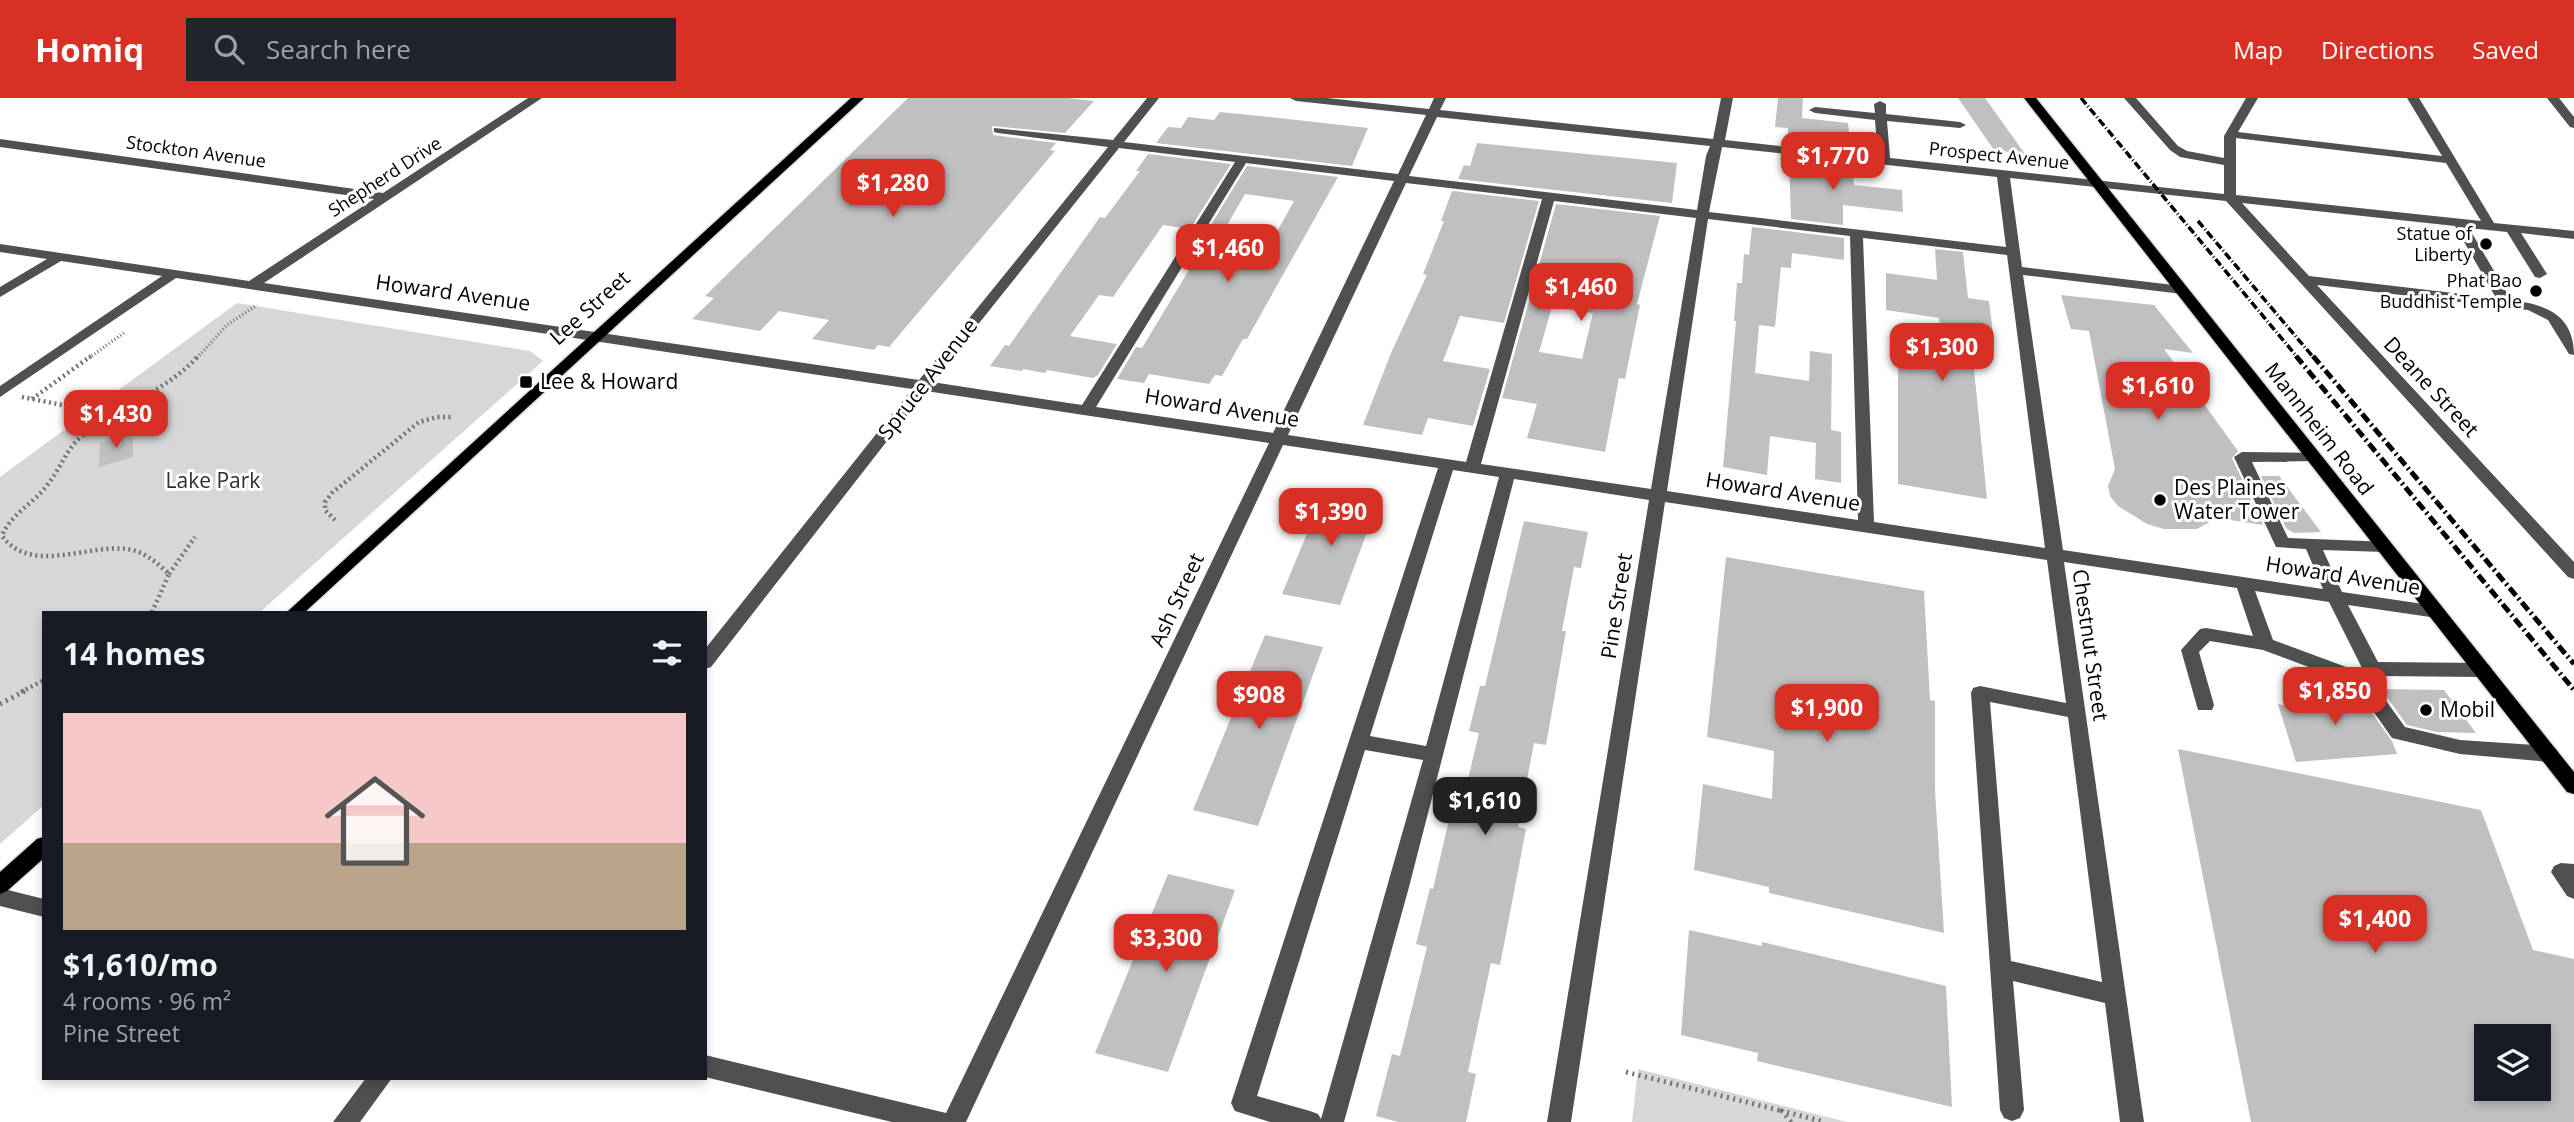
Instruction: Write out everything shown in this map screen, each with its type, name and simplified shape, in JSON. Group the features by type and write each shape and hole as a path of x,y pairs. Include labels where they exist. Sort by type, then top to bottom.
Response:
{"main road":[{"name":"Lee Street","path":"296,611 858,98"},
{"name":"Mannheim Road","path":"2030,98 2574,786"},
{"path":"0,885 42,847"}],"street":[{"name":"Shepherd Drive","path":"252,285 536,98"},
{"name":"Spruce Avenue","path":"707,659 923,384 1153,98"},
{"name":"Prospect Avenue","path":"1296,98 1436,105 1717,143 2574,235"},
{"name":"Pine Street","path":"1559,1122 1702,215 1712,156 1722,133 1727,98"},
{"path":"2130,98 2174,148 2184,154 2229,162"},
{"path":"2230,198 2229,162 2232,134 2252,98"},
{"path":"2413,98 2490,226"},
{"path":"2553,98 2574,125"},
{"path":"1880,104 1884,161"},
{"name":"Ash Street","path":"954,1122 1436,105"},
{"path":"1815,110 1959,125"},
{"path":"998,130 1856,233 2182,289"},
{"path":"2232,134 2450,160"},
{"name":"Stockton Avenue","path":"0,143 386,197"},
{"path":"1087,409 1241,160"},
{"name":"Chestnut Street","path":"2003,174 2132,1122"},
{"path":"1472,467 1549,197"},
{"name":"Deane Street","path":"2230,198 2574,573"},
{"path":"2460,223 2501,295"},
{"path":"2512,229 2540,274"},
{"path":"1856,233 1866,526"},
{"name":"Howard Avenue","path":"0,248 2437,612"},
{"path":"0,293 59,257"},
{"path":"6,394 174,274"},
{"path":"2303,279 2531,306 2553,317 2574,351"},
{"path":"2313,456 2242,457 2282,543 2384,545"},
{"path":"1310,1122 1242,1102 1447,463"},
{"path":"1332,1122 1434,755 1508,472"},
{"path":"2312,544 2366,674 2399,733 2460,747 2549,754"},
{"path":"2244,583 2265,644"},
{"path":"2205,705 2189,650 2206,634 2265,644 2366,674 2483,670"},
{"path":"2012,1110 1980,693 2077,712"},
{"path":"1358,741 1434,755"},
{"path":"2574,873 2561,872 2574,890"},
{"path":"0,897 42,908"},
{"path":"2001,968 2115,995"},
{"path":"707,1066 939,1122"},
{"path":"345,1122 378,1080"}],"path":[{"path":"169,573 153,559 127,549 30,555 10,549 2,536 7,523 55,477 70,447 111,415 171,380 194,361 227,325 257,305"},
{"path":"32,399 134,326"},
{"path":"6,394 141,422 144,429"},
{"path":"335,520 325,510 325,502 332,493 419,422 437,417 454,417"},
{"path":"152,611 169,573 177,566 195,537"},
{"path":"0,704 42,681"},
{"path":"1626,1072 1825,1122"},
{"path":"1782,1111 1791,1122"}],"green space":[{"name":"Lake Park","path":"237,303 530,351 543,361 261,611 42,611 42,807 0,844 0,477"},
{"path":"1638,1069 1847,1122 1632,1122"}],"building":[{"path":"908,98 1068,98 1094,101 1065,133 992,126 993,135 1056,143 1050,150 1055,151 889,347 878,345 874,350 812,339 829,320 779,311 760,331 692,319 714,298 705,296"},
{"path":"1778,98 1803,98 1802,118 1848,123 1851,151 1788,144 1788,128 1775,127"},
{"path":"1958,98 1985,98 2025,154 1994,150"},
{"path":"1220,112 1368,128 1352,166 1156,143 1168,127 1181,128 1188,117 1214,120"},
{"path":"1477,143 1677,163 1672,203 1458,179 1464,165 1470,166"},
{"path":"1148,154 1231,164 1190,229 1163,225 1113,297 1099,295 1070,336 1117,344 1098,375 1093,378 1047,370 1045,373 990,366 1005,345 1009,346 1100,217 1105,218 1140,171 1136,171"},
{"path":"1789,157 1852,164 1854,185 1902,190 1903,212 1843,205 1843,225 1791,219"},
{"path":"1247,166 1338,177 1247,339 1243,339 1222,376 1215,375 1209,384 1149,374 1144,383 1117,379 1136,347 1142,348 1207,240 1265,248 1272,241 1294,201 1245,194 1222,234 1207,231"},
{"path":"1452,191 1539,201 1504,323 1460,316 1443,361 1490,369 1473,426 1428,418 1422,435 1363,425 1391,353 1427,275 1423,274 1444,221 1441,221"},
{"path":"1556,204 1660,216 1637,304 1640,305 1625,379 1619,378 1605,452 1527,438 1537,404 1502,398","holes":["1552,307 1593,313 1582,359 1539,352"]},
{"path":"1752,227 1844,238 1844,260 1792,253 1791,268 1781,267 1775,327 1759,325 1755,373 1809,381 1810,351 1832,354 1831,430 1841,432 1841,483 1815,479 1816,443 1770,436 1767,475 1723,467 1737,283 1742,283 1744,254 1749,255"},
{"path":"1935,249 1963,252 1968,298 1989,301 1994,342 1971,339 1987,499 1898,484 1898,360 1943,367 1939,318 1886,310 1886,273 1937,280"},
{"path":"2061,295 2154,305 2193,353 2164,349 2238,451 2232,458 2263,525 2217,518 2197,529 2164,529 2147,524 2118,506 2110,496 2108,486 2115,469 2089,331 2071,329"},
{"path":"133,434 133,457 99,467 100,443"},
{"path":"2261,476 2279,476 2321,532 2294,533 2286,528"},
{"path":"1325,490 1379,500 1340,605 1282,594"},
{"path":"1524,521 1588,532 1581,568 1574,567 1546,745 1534,743 1518,827 1526,829 1500,965 1491,963 1468,1072 1476,1074 1466,1122 1398,1122 1376,1116 1392,1054 1400,1056 1427,947 1416,944 1430,888 1433,889 1451,811 1460,813 1479,733 1469,731 1480,686 1485,686"},
{"path":"1726,557 1924,591 1930,700 1935,701 1935,790 1944,933 1769,893 1769,887 1694,870 1703,784 1772,799 1774,751 1707,737"},
{"path":"1265,635 1323,647 1258,826 1193,810"},
{"path":"2302,684 2354,688 2392,741 2397,754 2296,762 2278,704 2318,711"},
{"name":"Mobil","path":"2381,689 2444,690 2476,733 2437,732 2407,725"},
{"path":"2178,749 2481,810 2533,950 2574,959 2574,1122 2251,1122"},
{"path":"1168,874 1235,890 1168,1072 1095,1053"},
{"path":"1689,930 1762,946 1762,942 1946,986 1952,1107 1757,1061 1758,1053 1681,1035"}],"railway":[{"path":"2081,98 2298,358"},
{"path":"2198,221 2314,358"},
{"path":"2296,356 2574,690"},
{"path":"2313,356 2574,664"}],"place":[{"name":"Statue of Liberty","path":"2486,244"},
{"name":"Phat Bao Buddhist Temple","path":"2536,291"},
{"name":"Lee & Howard","path":"526,382"},
{"name":"Des Plaines Water Tower","path":"2160,500"},
{"name":"Mobil","path":"2426,710"}]}
